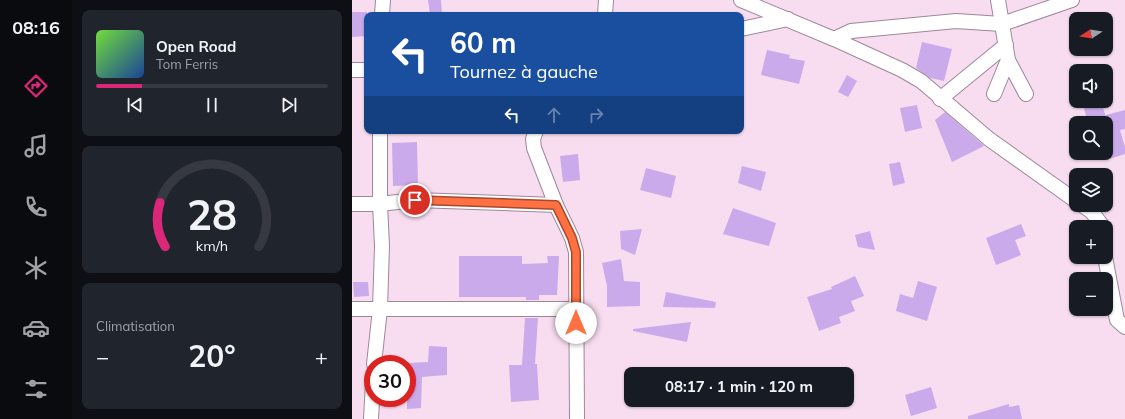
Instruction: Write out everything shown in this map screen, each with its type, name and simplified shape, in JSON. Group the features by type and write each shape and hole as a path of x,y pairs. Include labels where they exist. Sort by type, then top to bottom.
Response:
{"street":[{"path":"382,12 383,0"},
{"path":"605,12 606,0"},
{"path":"741,0 834,38 902,70 921,81 940,99 989,139 1069,195"},
{"path":"998,0 1008,60 1026,94"},
{"path":"834,38 851,31 956,21 1002,24 1072,0"},
{"path":"744,28 788,19"},
{"path":"940,99 1006,45"},
{"path":"994,94 1008,60"},
{"path":"352,70 364,70"},
{"path":"375,355 380,309 382,246 380,204 380,134"},
{"path":"535,134 533,139 534,148 556,205 572,238 576,252 577,419"},
{"path":"352,204 380,204 415,200 556,205"},
{"path":"1106,264 1117,320 1125,327"},
{"path":"352,308 576,309"},
{"path":"371,419 372,407"}],"building":[{"path":"428,0 441,0 442,12 430,12"},
{"path":"352,12 364,12 364,36 352,37"},
{"path":"922,42 952,49 944,81 930,78 916,68"},
{"path":"767,50 790,55 789,58 805,61 799,84 761,75"},
{"path":"847,75 857,81 848,97 838,92"},
{"path":"917,105 922,128 905,132 900,108"},
{"path":"1084,108 1103,108 1106,116 1086,116"},
{"path":"1125,110 1125,129 1120,130 1125,147 1125,154 1113,158 1113,116 1106,115"},
{"path":"945,112 984,146 952,162 935,120"},
{"path":"417,142 418,185 393,186 392,143"},
{"path":"578,154 580,180 563,182 560,156"},
{"path":"900,162 905,183 893,186 889,164"},
{"path":"742,166 766,172 761,191 738,183"},
{"path":"646,168 676,176 671,198 640,190"},
{"path":"733,208 776,223 769,246 723,234"},
{"path":"1021,224 1026,236 1015,240 1021,255 996,265 986,238"},
{"path":"642,229 635,255 621,249 620,231"},
{"path":"870,231 875,250 858,247 855,235"},
{"path":"459,256 522,256 522,264 548,263 547,256 559,256 557,295 539,295 539,300 526,300 526,297 459,297"},
{"path":"621,259 624,281 640,282 640,306 607,307 607,286 602,263"},
{"path":"855,276 864,296 851,301 855,311 839,317 841,323 819,331 807,297 832,289 831,287"},
{"path":"918,281 937,287 927,321 896,311 900,294 913,298"},
{"path":"353,282 368,282 369,296 354,297"},
{"path":"666,292 716,302 715,308 663,307"},
{"path":"525,318 538,318 535,364 537,364 539,400 511,402 509,365 522,365"},
{"path":"691,322 687,342 633,331 633,329"},
{"path":"429,346 447,347 447,375 422,377 421,408 407,409 407,407 416,407 416,363 428,362"},
{"path":"931,387 937,408 911,416 905,395"},
{"path":"1009,404 1009,407 1019,405 1022,419 968,419 968,416"}],"route":[{"path":"415,200 556,205 572,238 576,252 576,323"}]}
